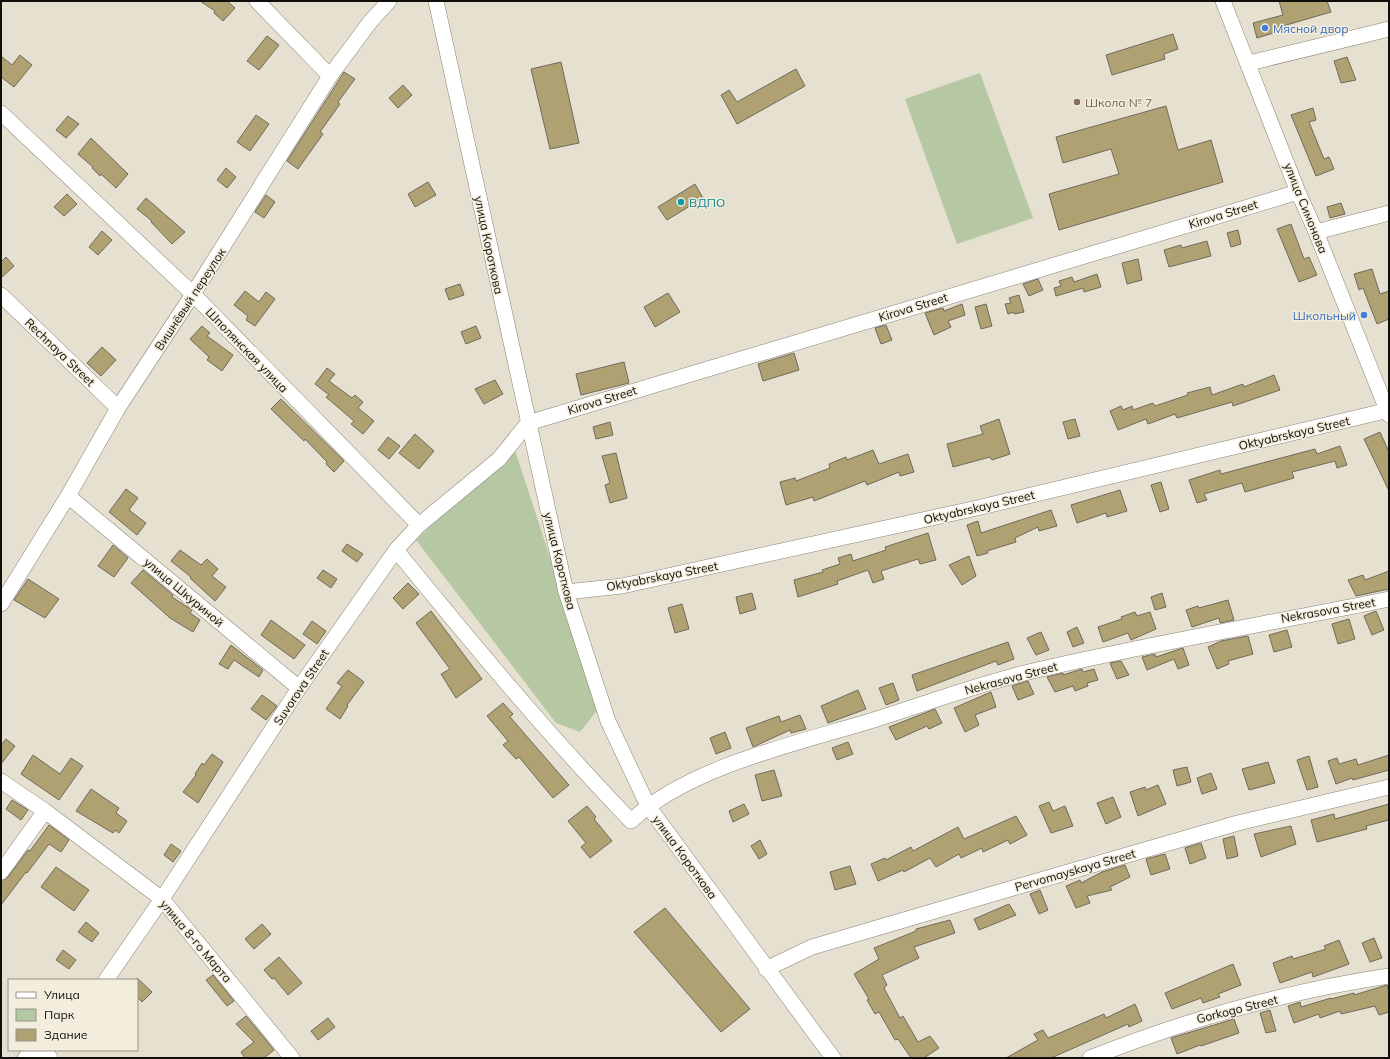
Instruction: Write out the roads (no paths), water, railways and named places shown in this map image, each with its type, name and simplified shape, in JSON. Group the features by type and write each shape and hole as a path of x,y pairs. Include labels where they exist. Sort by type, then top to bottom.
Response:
{"street":[{"path":"257,1 330,76"},
{"name":"Вишнёвый переулок","path":"1,604 68,496 118,408 193,294 330,76 370,22 389,1"},
{"name":"улица Короткова","path":"436,1 566,592 608,721 648,806 766,969 833,1058"},
{"name":"улица Симонова","path":"1223,1 1249,63 1298,192 1316,232 1388,412"},
{"path":"1249,63 1389,29"},
{"name":"Шполянская улица","path":"1,113 193,294 419,525"},
{"name":"Kirova Street","path":"528,423 1298,192"},
{"path":"1316,232 1389,213"},
{"name":"Rechnaya Street","path":"1,295 118,408"},
{"name":"Oktyabrskaya Street","path":"566,592 622,586 977,508 1388,412"},
{"name":"Suvorova Street","path":"107,979 162,899 299,688 396,550 419,525 499,460 528,423"},
{"name":"улица Шкуриной","path":"68,496 299,688"},
{"name":"Nekrasova Street","path":"396,550 576,764 632,822 648,806 689,781 751,758 1013,676 1194,636 1389,599"},
{"name":"улица 8-го Марта","path":"1,781 45,811 162,899 292,1058"},
{"name":"Pervomayskaya Street","path":"766,969 812,947 1013,888 1238,823 1389,787"},
{"path":"1,872 45,811"},
{"name":"Gorkogo Street","path":"1090,1058 1130,1042 1208,1016 1295,995 1389,976"},
{"path":"25,1058 34,1051"}],"place":[{"name":"Мясной двор","path":"1265,28"},
{"name":"Школа № 7","path":"1077,102"},
{"name":"ВДПО","path":"681,202"},
{"name":"Школьный","path":"1364,315"}]}
